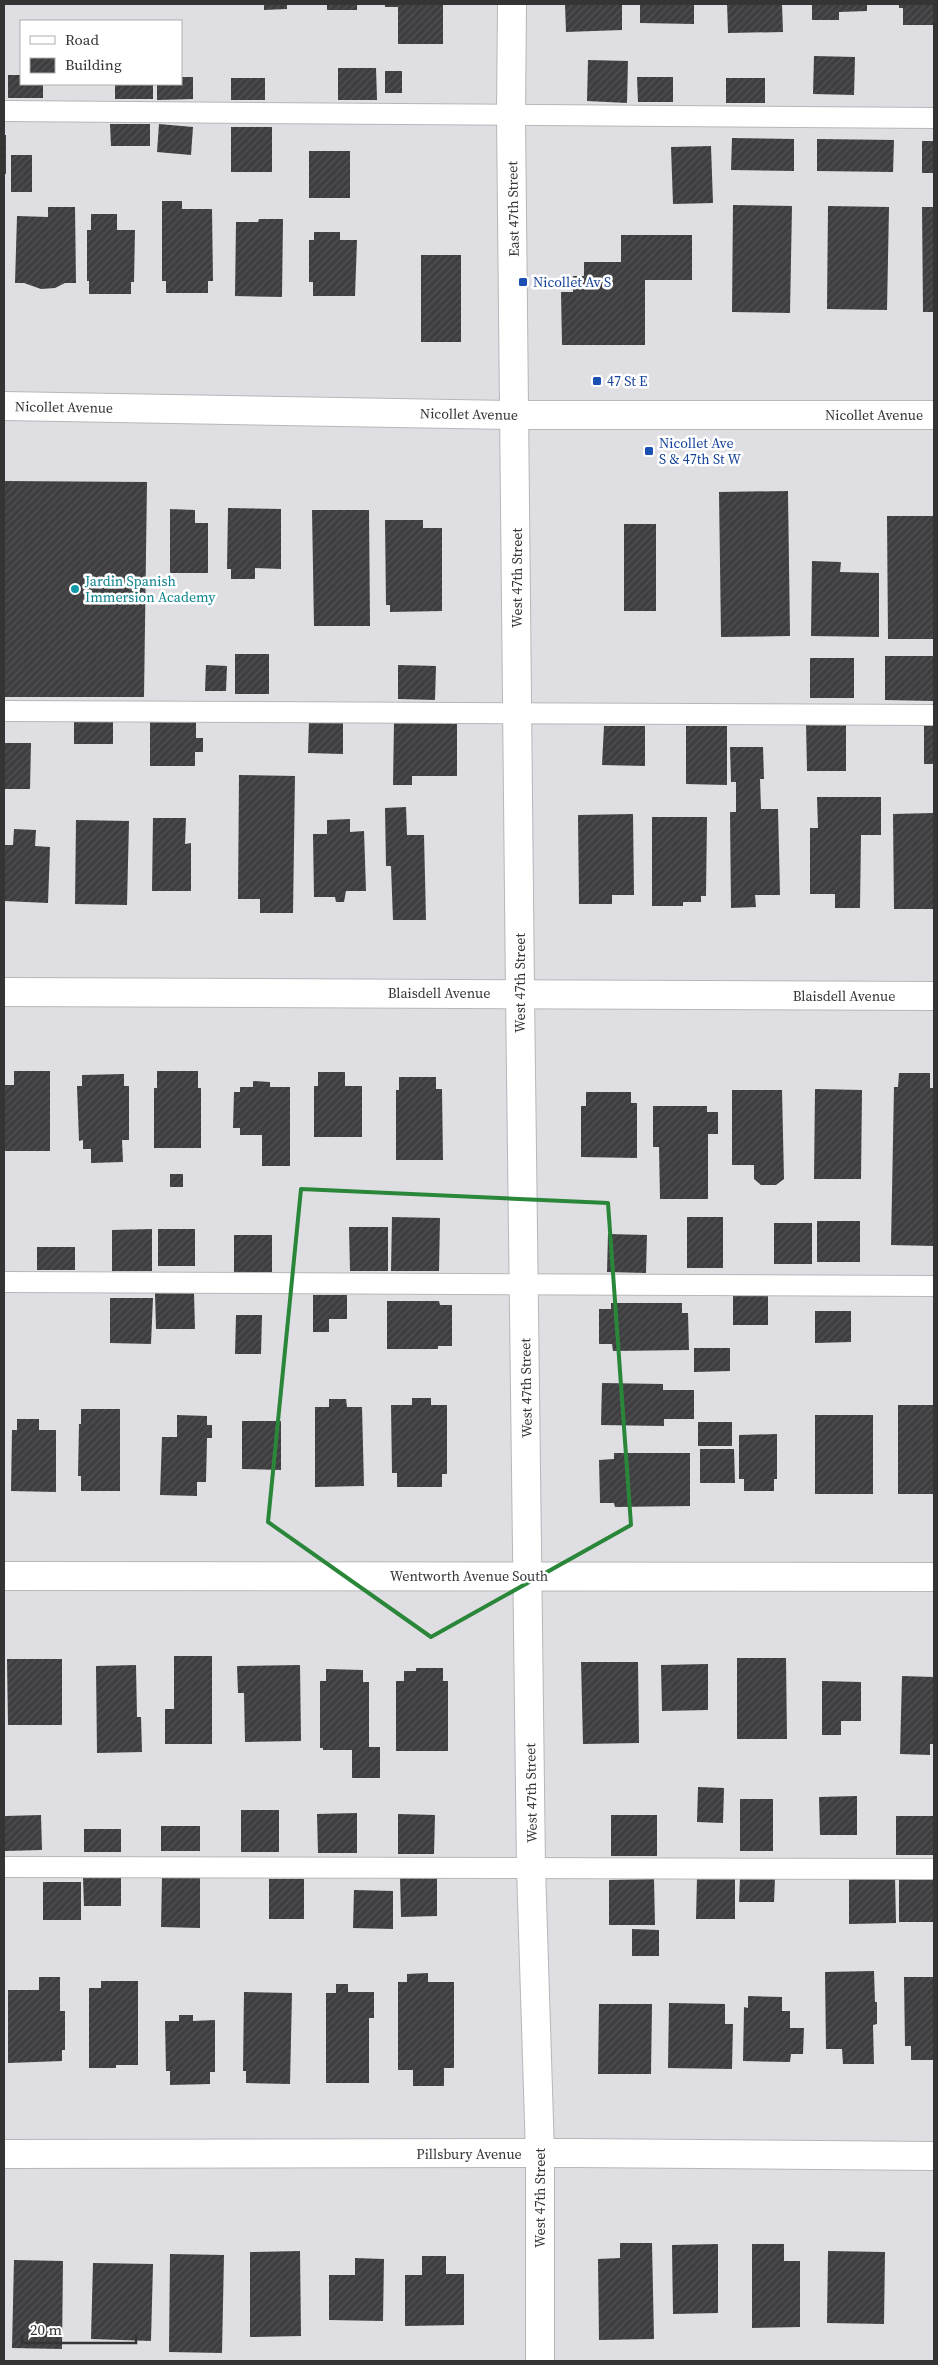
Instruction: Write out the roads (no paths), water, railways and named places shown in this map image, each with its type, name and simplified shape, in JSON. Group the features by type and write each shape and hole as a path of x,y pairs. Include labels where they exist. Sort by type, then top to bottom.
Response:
{"street":[{"name":"East 47th Street","path":"512,4 511,115 516,415"},
{"name":"Nicollet Avenue","path":"4,406 516,415 934,415"},
{"name":"West 47th Street","path":"516,415 520,993 532,1868 540,2153 540,2361"},
{"name":"Blaisdell Avenue","path":"4,992 934,996"},
{"name":"Wentworth Avenue South","path":"4,1576 934,1577"},
{"name":"Pillsbury Avenue","path":"4,2154 540,2153 934,2156"}],"lane":[{"path":"4,111 934,118"},
{"path":"4,711 934,716"},
{"path":"4,1282 934,1286"},
{"path":"4,1867 934,1869"}],"place":[{"name":"Nicollet Av S","path":"523,282"},
{"name":"47 St E","path":"597,381"},
{"name":"Nicollet Ave S & 47th St W","path":"649,451"},
{"name":"Jardin Spanish Immersion Academy","path":"75,589"}]}
